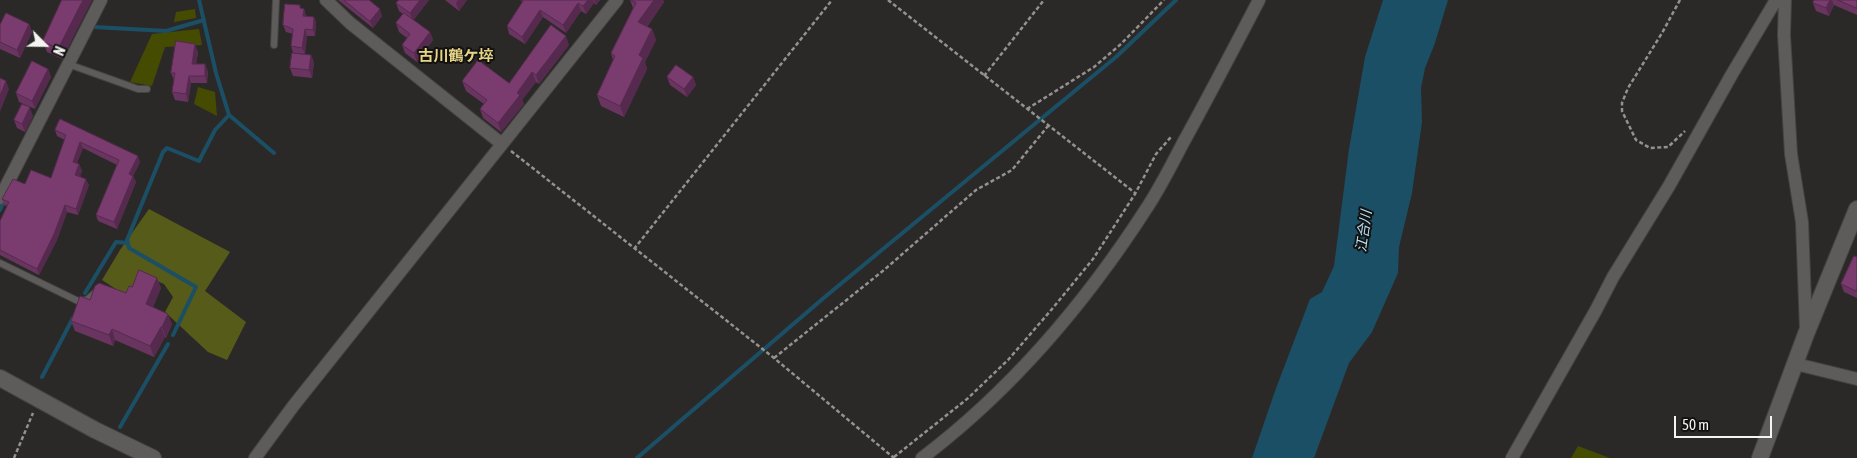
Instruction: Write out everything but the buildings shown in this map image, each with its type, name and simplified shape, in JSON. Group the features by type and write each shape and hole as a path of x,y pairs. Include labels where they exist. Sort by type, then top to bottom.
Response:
{"street":[{"path":"0,198 101,0"},
{"path":"326,0 350,24 502,144"},
{"path":"255,458 294,405 617,0"},
{"path":"922,458 996,394 1052,337 1098,278 1149,205 1259,0"},
{"path":"1512,458 1613,277 1669,186 1776,0"},
{"path":"1785,0 1784,45 1791,154 1802,222 1806,334"},
{"path":"1760,458 1806,334 1857,209"},
{"path":"1796,364 1857,378"},
{"path":"0,378 38,400 154,458"}],"lane":[{"path":"274,45 276,0"},
{"path":"68,64 138,89 147,89"},
{"path":"0,263 80,302 88,299 100,289"}],"path":[{"path":"634,249 832,0"},
{"path":"888,0 1135,194"},
{"path":"984,76 1044,0"},
{"path":"1027,109 1094,67 1121,44 1164,0"},
{"path":"1680,0 1662,34 1628,88 1622,102 1622,111 1636,140 1650,148 1668,147 1685,131"},
{"path":"773,357 884,270 976,190 1012,170 1048,126"},
{"path":"502,144 773,357 894,458 967,399 1008,360 1093,259 1135,194 1156,154 1175,131"},
{"path":"14,458 38,400"}],"shaded area":[{"path":"195,9 196,18 174,22 176,12"},
{"path":"199,29 202,45 165,47 152,86 130,82 152,34"},
{"path":"198,87 215,92 217,116 194,104"},
{"path":"1578,446 1610,458 1571,458"}],"green space":[{"path":"149,209 230,252 205,291 246,322 227,360 208,352 165,312 173,297 164,284 145,276 128,297 102,280 120,250"}],"water":[{"name":"江合川","path":"1383,0 1448,0 1425,68 1421,88 1422,122 1412,193 1399,247 1398,273 1372,332 1349,363 1314,458 1252,458 1310,299 1322,292 1334,266 1349,149 1365,57"}],"waterway":[{"path":"199,0 216,73 229,115 274,153"},
{"path":"637,458 826,296 1116,57 1176,0"},
{"path":"94,27 166,31 204,20"},
{"path":"173,335 196,287 129,248 127,240 163,152 167,148 199,161 215,130 229,115"},
{"path":"0,210 4,201"},
{"path":"85,293 116,242 128,243"},
{"path":"42,377 73,318"},
{"path":"120,427 168,344"}],"district":[{"name":"古川鶴ケ埣","path":"456,56"}]}
